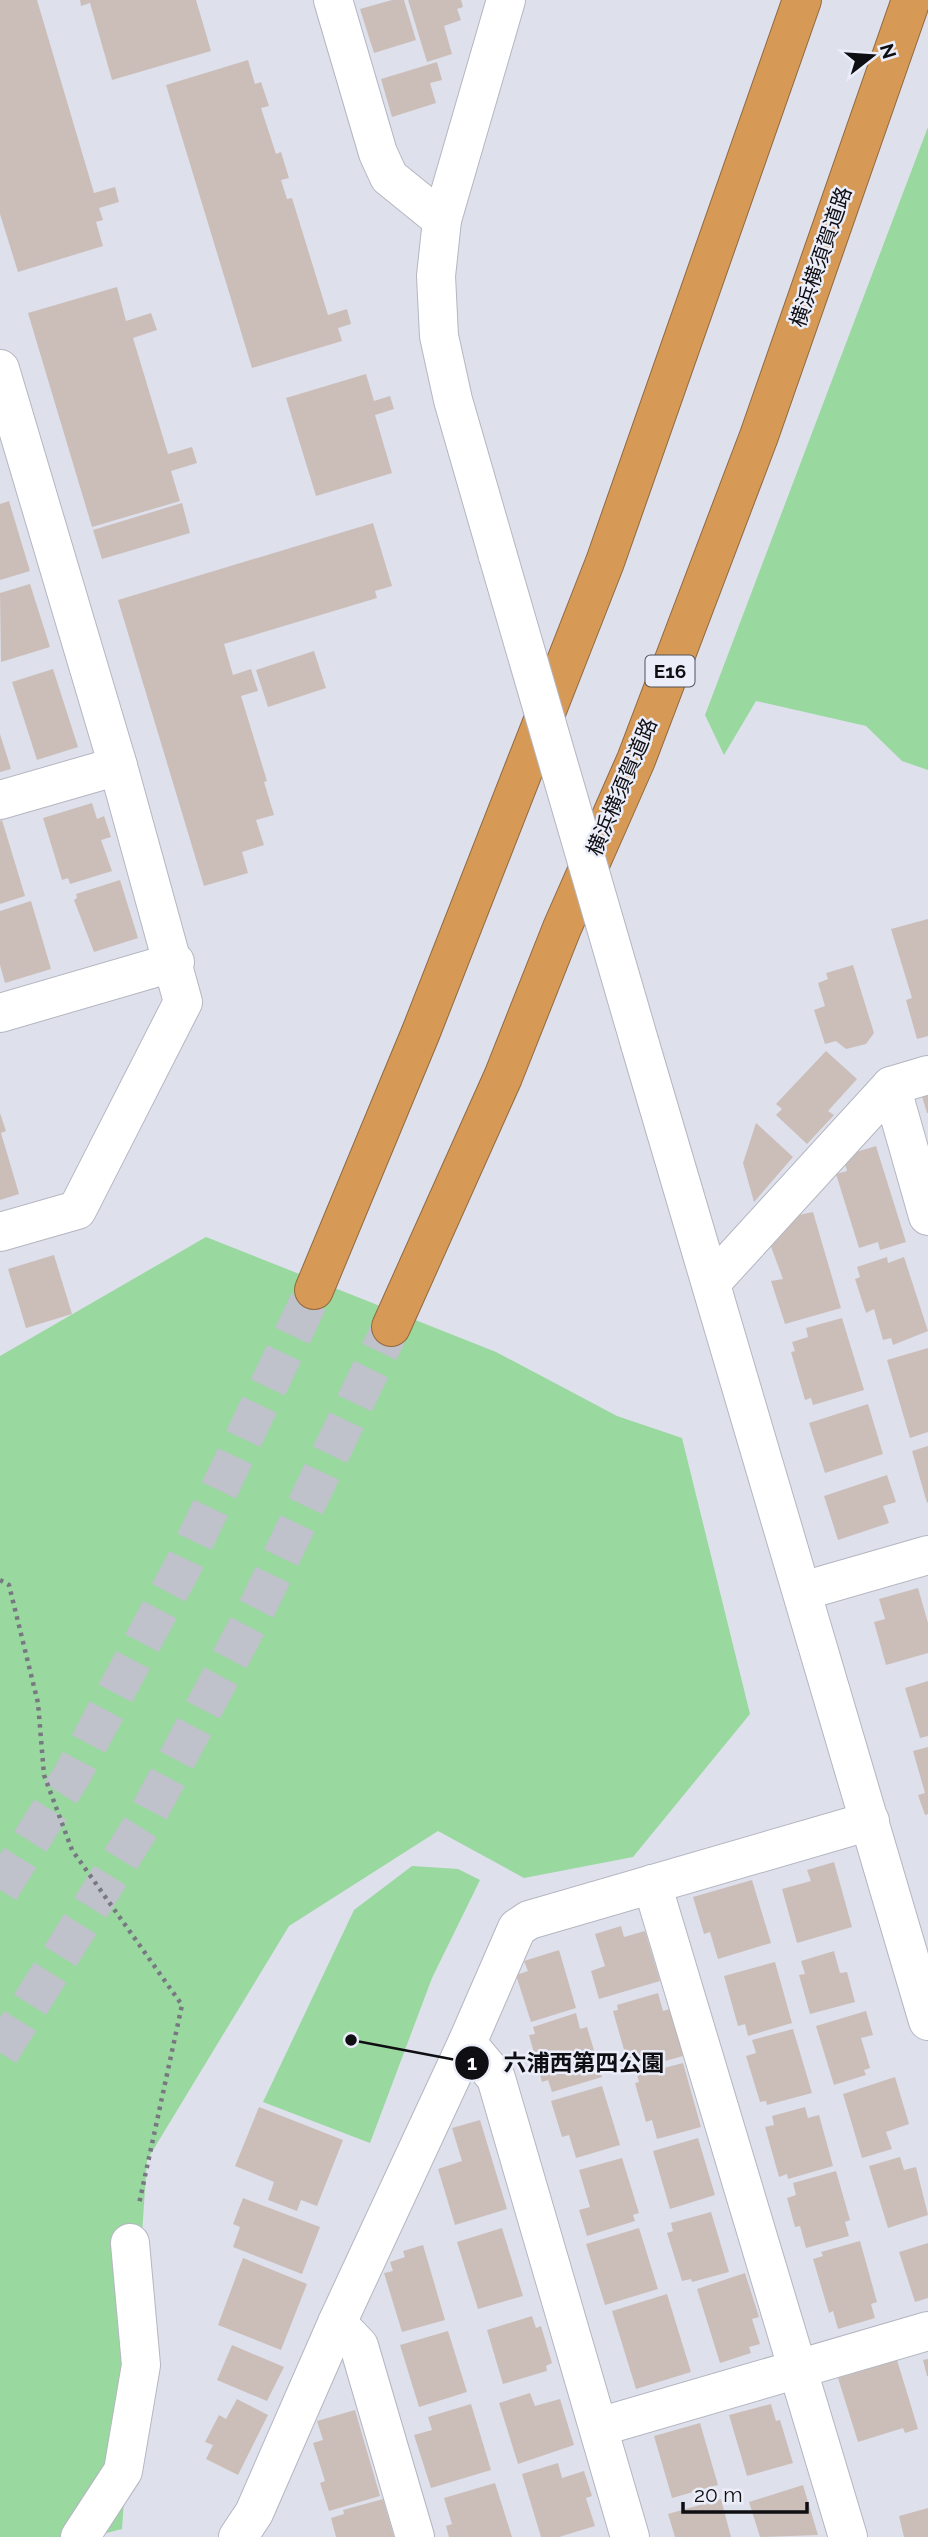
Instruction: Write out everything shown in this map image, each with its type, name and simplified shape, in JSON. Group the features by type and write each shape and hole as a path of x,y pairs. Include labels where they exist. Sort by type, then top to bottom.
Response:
{"highway":[{"path":"314,1290 421,1032 605,562 802,0"},
{"name":"横浜横須賀道路","path":"391,1327 503,1077 562,928 636,760 759,436 911,0"}],"street":[{"path":"333,0 378,153 388,177 442,220"},
{"path":"506,0 442,220 436,276 439,336 453,400 498,556 928,2021"},
{"path":"0,369 175,962 183,1002 77,1210 0,1232"},
{"path":"0,800 118,766"},
{"path":"0,1013 175,962"},
{"path":"711,1283 891,1086 928,1075"},
{"path":"891,1086 928,1216"},
{"path":"803,1591 928,1555"},
{"path":"257,2529 337,2323 467,2043 517,1928 528,1920 870,1821"},
{"path":"652,1884 848,2537"},
{"path":"467,2043 496,2078 630,2537"},
{"path":"80,2537 123,2471 141,2365 130,2243"},
{"path":"337,2323 359,2346 415,2537"},
{"path":"599,2427 928,2331"}],"path":[{"path":"0,1580 9,1585 38,1703 44,1775 72,1850 182,2005 130,2243"}],"green space":[{"path":"928,127 928,770 902,761 866,726 756,701 724,755 705,715"},
{"path":"206,1237 496,1352 617,1416 682,1438 750,1714 633,1857 524,1878 438,1831 289,1926 147,2160 122,2529 91,2537 0,2537 0,1356"},
{"path":"412,1866 458,1869 480,1880 432,1978 370,2143 263,2102 354,1910"}],"building":[{"path":"0,0 37,0 94,193 115,187 119,202 99,208 103,220 96,222 103,246 18,272 0,214"},
{"path":"80,0 196,0 211,51 112,80 90,3 81,6"},
{"path":"392,0 404,0 416,40 374,53 360,9"},
{"path":"408,0 461,0 463,7 457,9 461,20 444,26 452,54 427,62"},
{"path":"248,60 255,84 261,82 269,106 261,108 276,154 281,152 289,178 281,180 287,199 292,198 328,315 347,309 351,324 338,328 342,341 252,368 166,85"},
{"path":"437,62 442,80 430,83 436,103 392,117 381,79"},
{"path":"117,287 126,321 151,313 157,330 133,338 168,454 192,447 197,463 171,471 180,501 92,527 28,313"},
{"path":"366,374 374,401 390,396 394,409 375,415 392,473 316,496 286,398"},
{"path":"9,501 30,571 0,580 0,504"},
{"path":"182,503 190,533 102,559 93,530"},
{"path":"373,523 392,586 375,591 377,598 224,644 233,675 251,669 258,691 241,696 267,781 264,782 274,815 256,820 264,845 242,852 248,873 204,886 118,600"},
{"path":"30,584 50,647 1,662 0,593"},
{"path":"314,651 326,688 268,707 256,670"},
{"path":"53,669 78,747 37,760 12,682"},
{"path":"0,734 11,769 0,772"},
{"path":"92,803 97,819 104,816 111,837 101,840 112,871 70,884 68,878 62,880 43,818"},
{"path":"2,820 25,896 0,904 0,821"},
{"path":"120,880 138,938 94,952 74,900 77,898 76,894"},
{"path":"31,901 51,969 5,983 0,965 0,911"},
{"path":"928,919 928,1036 917,1039 906,1000 912,998 891,929"},
{"path":"853,965 874,1033 866,1044 846,1049 836,1041 825,1044 814,1010 825,1006 818,983 828,979 826,973"},
{"path":"826,1051 857,1079 828,1111 834,1115 807,1144 776,1115 782,1109 776,1104"},
{"path":"928,1091 928,1113 927,1113 921,1093"},
{"path":"0,1113 6,1131 1,1133 19,1194 0,1200"},
{"path":"756,1123 793,1157 754,1202 743,1163"},
{"path":"876,1146 906,1242 880,1250 878,1242 859,1248 836,1174 847,1171 843,1156"},
{"path":"813,1212 841,1308 785,1324 771,1281 783,1279 770,1244 789,1217"},
{"path":"54,1255 72,1314 26,1328 8,1269"},
{"path":"887,1257 888,1263 904,1257 928,1331 893,1345 891,1338 883,1340 874,1309 866,1313 855,1279 860,1277 857,1267"},
{"path":"842,1318 864,1390 813,1405 811,1398 805,1400 791,1352 795,1351 792,1342 808,1337 806,1328"},
{"path":"928,1348 928,1432 910,1438 887,1360"},
{"path":"868,1404 883,1454 825,1473 809,1423"},
{"path":"928,1446 928,1502 927,1503 912,1451"},
{"path":"887,1475 896,1502 883,1506 889,1523 838,1540 824,1496"},
{"path":"918,1588 928,1623 928,1653 886,1665 874,1622 885,1619 879,1599"},
{"path":"928,1681 928,1736 920,1738 905,1688"},
{"path":"928,1747 928,1814 925,1815 918,1795 925,1793 913,1751"},
{"path":"834,1862 852,1927 797,1943 782,1889 811,1881 807,1870"},
{"path":"752,1880 771,1943 718,1959 710,1932 704,1934 693,1897"},
{"path":"621,1926 624,1937 645,1931 660,1981 599,1999 591,1971 605,1966 595,1934"},
{"path":"559,1950 576,2008 531,2022 516,1975 528,1971 524,1961"},
{"path":"834,1951 840,1973 847,1972 855,2002 810,2014 799,1975 805,1974 801,1961"},
{"path":"775,1962 792,2023 748,2036 745,2024 738,2026 724,1976"},
{"path":"658,1993 663,2011 670,2009 683,2056 630,2071 613,2011 618,2010 617,2005"},
{"path":"866,2011 873,2035 861,2038 870,2068 864,2070 866,2075 834,2085 816,2026"},
{"path":"576,2013 580,2029 587,2027 602,2077 552,2092 548,2080 542,2082 529,2035 535,2034 533,2027"},
{"path":"793,2029 812,2093 767,2105 766,2101 760,2102 746,2056 756,2053 752,2040"},
{"path":"683,2063 701,2127 657,2139 652,2120 646,2122 635,2083 639,2082 637,2075"},
{"path":"895,2077 909,2124 886,2132 892,2149 862,2158 843,2094"},
{"path":"602,2086 620,2145 576,2158 569,2135 562,2137 551,2101"},
{"path":"259,2107 343,2140 317,2206 301,2200 297,2211 268,2200 274,2182 235,2166"},
{"path":"805,2107 808,2118 819,2115 833,2166 788,2179 787,2174 779,2177 765,2127 774,2125 772,2116"},
{"path":"480,2120 507,2209 455,2225 438,2169 462,2161 452,2128"},
{"path":"698,2138 715,2195 670,2209 653,2151"},
{"path":"900,2157 904,2170 916,2167 928,2215 888,2228 869,2166"},
{"path":"622,2158 639,2213 633,2215 635,2221 587,2236 579,2210 590,2207 579,2170"},
{"path":"836,2171 850,2220 845,2222 849,2236 806,2248 800,2226 795,2227 787,2198 796,2195 793,2183"},
{"path":"243,2198 320,2227 302,2274 233,2247 240,2227 233,2224"},
{"path":"711,2212 729,2272 692,2282 691,2279 682,2281 667,2233 673,2231 671,2223"},
{"path":"502,2228 523,2296 478,2309 457,2242"},
{"path":"639,2228 658,2289 605,2305 586,2244"},
{"path":"860,2241 877,2302 871,2304 875,2318 838,2329 833,2311 829,2313 813,2259 823,2256 821,2252"},
{"path":"928,2243 928,2298 915,2302 899,2252"},
{"path":"423,2245 445,2320 402,2332 384,2273 393,2271 390,2262 405,2257 403,2251"},
{"path":"243,2258 307,2284 281,2350 218,2325"},
{"path":"745,2273 759,2317 752,2319 760,2344 749,2347 751,2353 720,2363 697,2289"},
{"path":"667,2294 691,2372 636,2389 612,2311"},
{"path":"532,2316 536,2328 541,2326 552,2363 546,2366 547,2371 503,2384 487,2330"},
{"path":"448,2331 467,2392 419,2407 400,2345"},
{"path":"232,2345 284,2367 267,2401 217,2380"},
{"path":"928,2359 928,2376 927,2376 923,2360"},
{"path":"897,2360 918,2429 905,2433 903,2428 858,2442 838,2378"},
{"path":"530,2393 535,2406 560,2399 574,2445 518,2464 499,2403"},
{"path":"237,2399 268,2415 238,2475 206,2459 213,2445 205,2442 219,2415 226,2419"},
{"path":"471,2404 491,2470 431,2488 414,2435 432,2430 428,2417"},
{"path":"771,2404 776,2421 780,2420 793,2463 747,2476 729,2415"},
{"path":"355,2410 380,2496 329,2511 320,2483 325,2481 313,2443 323,2440 317,2421"},
{"path":"700,2423 718,2485 672,2498 654,2436"},
{"path":"558,2463 562,2478 584,2471 592,2496 586,2498 595,2526 559,2537 541,2537 522,2474"},
{"path":"495,2483 512,2537 449,2537 446,2526 452,2524 444,2498"},
{"path":"803,2485 818,2535 760,2537 749,2502"},
{"path":"383,2499 394,2537 336,2537 331,2518 344,2514 343,2510"},
{"path":"721,2499 731,2537 675,2537 668,2514"},
{"path":"928,2508 928,2537 904,2537 899,2516"}],"tunnel":[{"path":"0,1890 72,1775 184,1564 314,1290"},
{"path":"0,2053 145,1820 260,1602 391,1327"}],"place":[{"name":"六浦西第四公園","path":"351,2040"}]}
